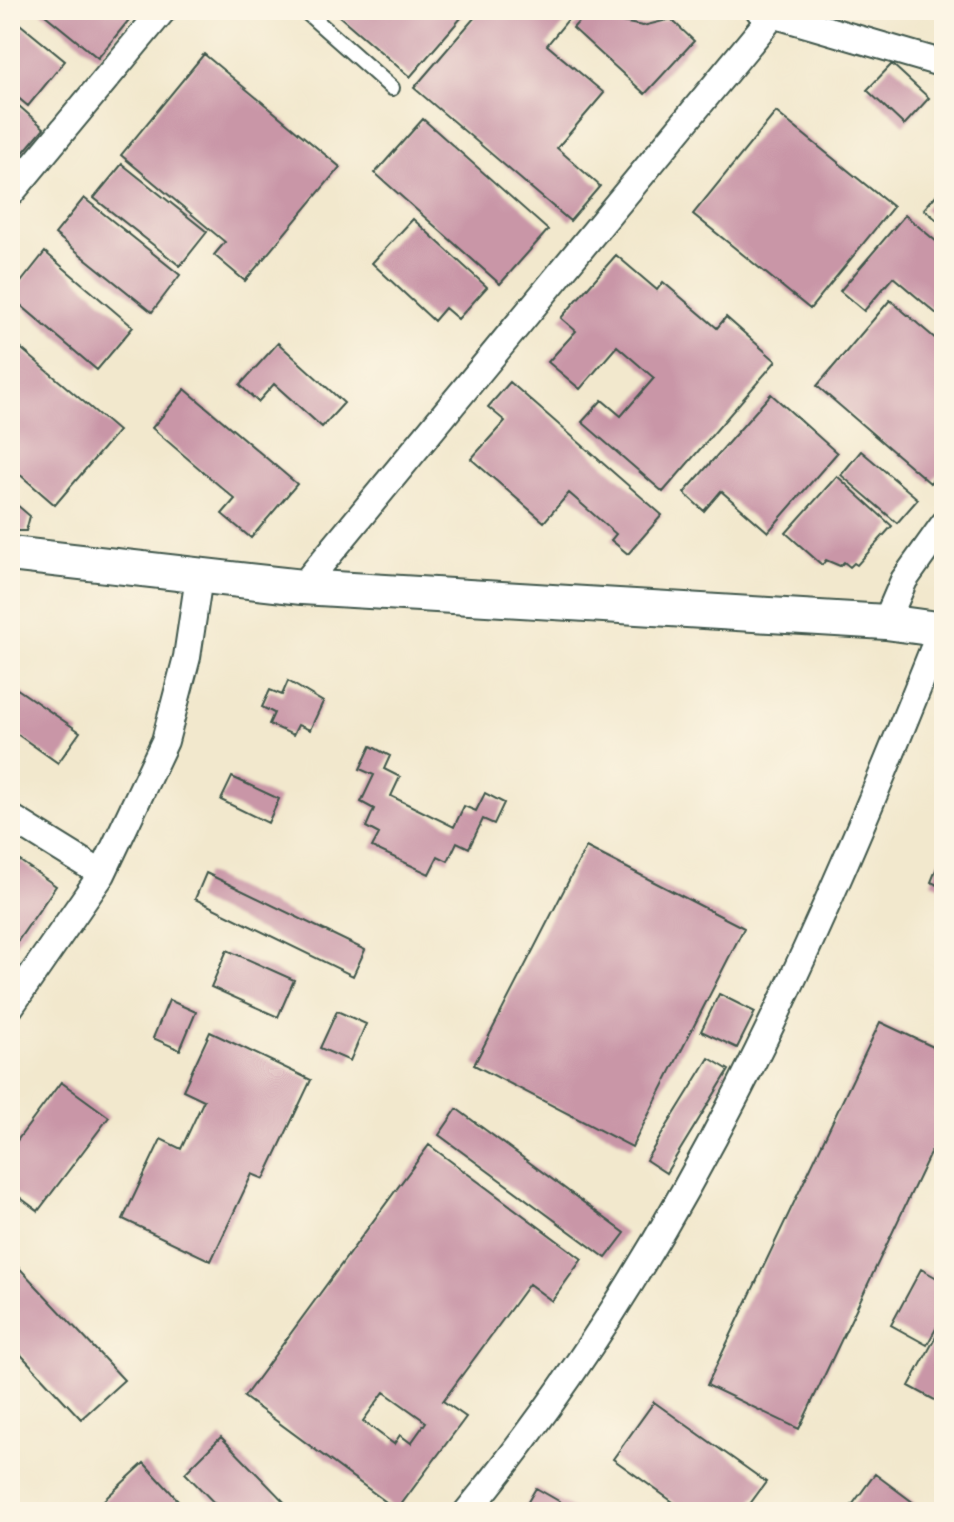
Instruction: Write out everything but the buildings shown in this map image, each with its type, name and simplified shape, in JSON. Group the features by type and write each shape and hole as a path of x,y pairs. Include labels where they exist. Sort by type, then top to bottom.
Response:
{"street":[{"path":"10,194 163,10"},
{"path":"302,587 765,12 944,64"},
{"path":"886,622 904,580 944,524"},
{"path":"10,554 302,587 886,622 942,630 848,862 738,1096 601,1333 516,1453 467,1512"},
{"path":"10,1007 102,874 165,741 187,657 199,577"},
{"path":"10,817 102,874"}],"lane":[{"path":"304,10 392,88"}]}
